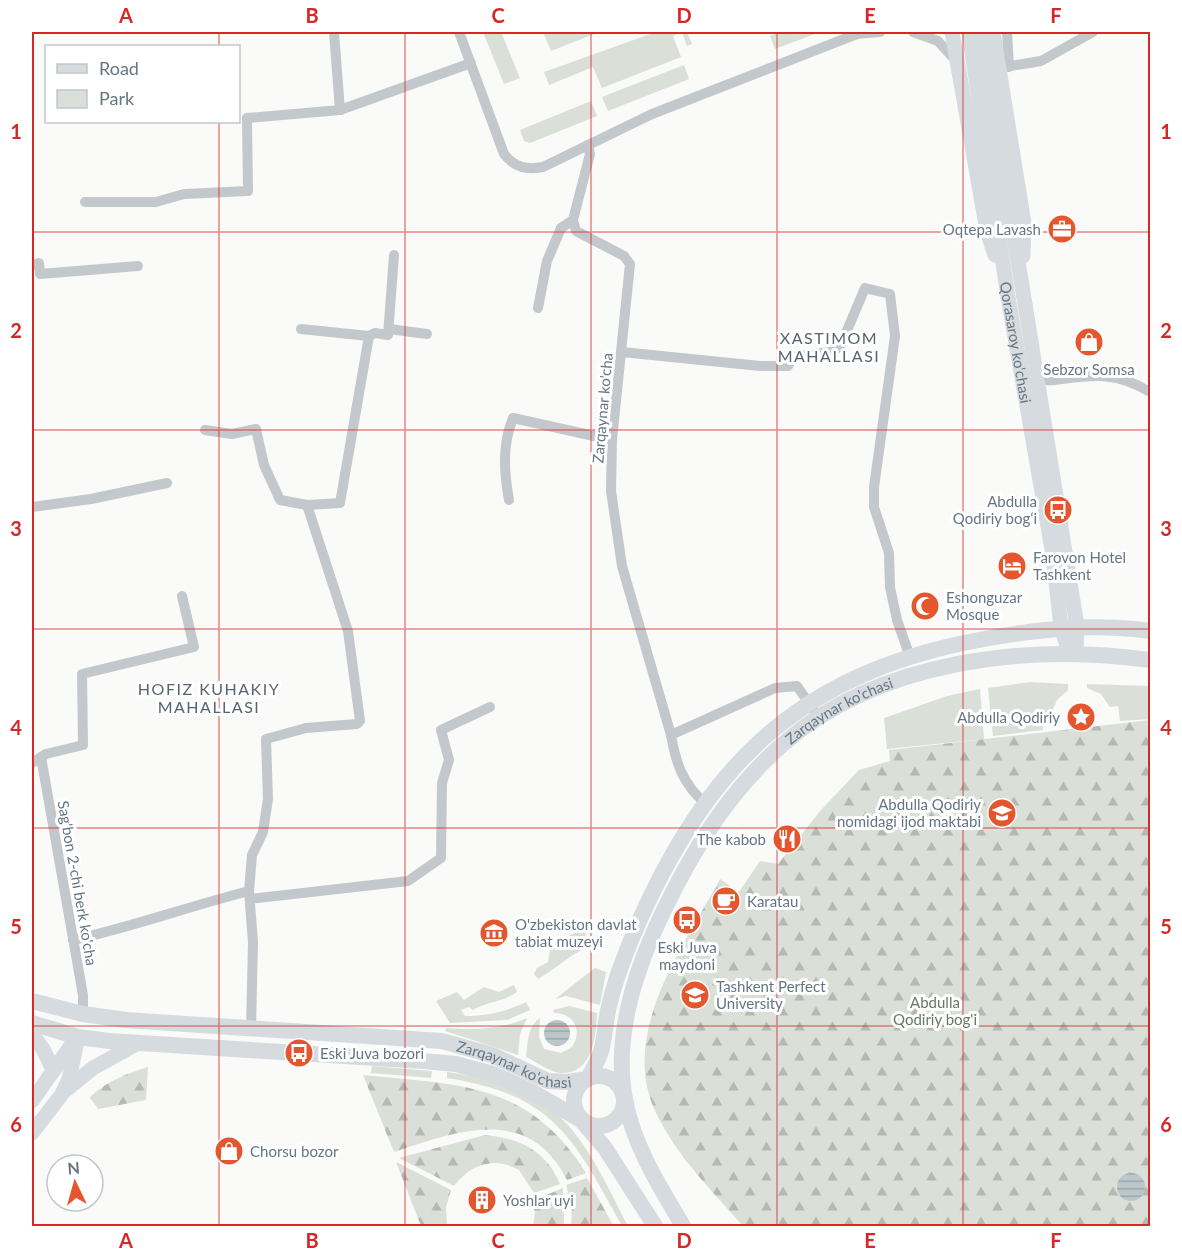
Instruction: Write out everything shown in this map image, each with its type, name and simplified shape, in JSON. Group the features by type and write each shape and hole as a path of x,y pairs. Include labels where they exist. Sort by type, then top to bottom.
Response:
{"main road":[{"path":"952,32 987,231 1015,297"},
{"name":"Qorasaroy ko'chasi","path":"969,32 1030,381 1072,652"},
{"name":"Qorasaroy ko'chasi","path":"981,32 1015,297"},
{"path":"993,32 1003,68 1024,223 1015,297"},
{"name":"Zarqaynar ko'chasi","path":"32,1000 106,1018 442,1041 492,1055 553,1082 587,1079 603,1053 612,994 641,917 705,803 746,754 769,732 808,703 850,679 910,657 972,641 1069,627 1111,626 1150,631"},
{"name":"Zarqaynar ko'chasi","path":"683,1227 643,1153 624,1099 623,1041 627,1012 645,955 670,898 708,830 736,793 783,744 819,718 886,686 946,667 1010,656 1072,652 1150,660"},
{"path":"62,1094 69,1079 83,1014"},
{"path":"32,1101 78,1037 106,1018"},
{"name":"Zarqaynar ko'chasi","path":"32,1023 78,1037 138,1044 456,1064 511,1082 581,1120 605,1148 655,1227"},
{"path":"32,1034 53,1070"},
{"path":"32,1133 62,1094 93,1068 122,1050 138,1044"},
{"path":"598,1075 610,1078 620,1086 624,1099 620,1115 610,1124 597,1126 581,1120 575,1109 573,1098 578,1086 598,1075"}],"street":[{"path":"334,32 340,110"},
{"path":"459,32 504,154 512,162 528,169 543,167 652,114 859,33 880,32"},
{"path":"913,32 939,40 958,63"},
{"path":"1007,32 1003,68 1041,61 1093,32"},
{"path":"85,202 156,202 184,194 248,191 247,118 340,110 471,63"},
{"path":"538,308 547,261 561,228 573,220 590,154 588,145"},
{"name":"Zarqaynar ko'cha","path":"573,220 576,231 624,256 630,264 612,440 611,491 622,566 671,735 676,763 690,790 705,803"},
{"path":"302,329 369,336 375,333 388,335 394,255"},
{"path":"32,265 39,263 40,274 138,266"},
{"path":"622,351 760,366 788,366 793,357 830,352 840,347 865,288 890,294 895,336 874,487 874,507 889,553 890,587 897,620 910,657"},
{"path":"389,329 427,334"},
{"path":"205,430 231,434 256,429 264,465 280,500 307,506 340,503 369,336"},
{"path":"1030,381 1104,376 1131,380 1150,392"},
{"path":"509,500 504,470 507,433 513,418 612,440"},
{"path":"32,507 91,499 167,483"},
{"path":"251,1029 252,855 263,832 268,800 266,739 306,728 357,724 360,721 348,631 307,506"},
{"path":"36,760 83,746 82,674 194,646 182,596"},
{"name":"Zarqaynar ko'chasi","path":"671,735 775,688 797,686 808,703"},
{"path":"808,703 819,718"},
{"path":"73,940 118,930 181,908 250,895 408,881 441,858 442,783 448,760 441,730 490,707"},
{"name":"Sag'bon 2-chi berk ko'cha","path":"36,760 73,940 83,995 83,1014"}],"green space":[{"path":"483,32 501,32 520,78 504,84"},
{"path":"543,32 599,32 551,51"},
{"path":"656,32 682,32 673,36 681,57 602,88 593,67 549,85 544,72"},
{"path":"682,32 687,32 692,44 687,46"},
{"path":"780,32 820,32 775,49 770,36"},
{"path":"684,65 689,79 608,111 602,97"},
{"path":"591,101 597,116 530,143 524,141 520,130"},
{"path":"1030,682 1068,684 1068,690 1057,700 1051,714 1041,715 1043,730 993,736 988,688"},
{"path":"1087,684 1150,686 1150,719 1120,721 1118,706 1110,707 1101,694 1087,688"},
{"path":"980,689 984,739 887,749 884,718 947,696"},
{"name":"Abdulla Qodiriy bog'i","path":"1150,720 1150,1226 743,1226 696,1173 675,1145 657,1115 647,1085 645,1054 650,1023 660,993 673,963 720,879 739,892 760,861 778,864 821,810 859,770 890,761 889,750"},
{"path":"583,928 586,934 581,950 538,979 534,974 537,968 548,962 551,946"},
{"path":"595,968 606,972 600,1005 566,996 555,999"},
{"path":"514,985 517,992 512,995 473,1010 469,1007 461,1010 465,1016 481,1015 504,1011 526,1002 530,1010 507,1020 450,1023 436,1001 457,992 464,1000 484,987 499,992"},
{"path":"569,1006 597,1013 594,1043 586,1061 580,1068 560,1073 547,1069 526,1057 528,1041 530,1031 540,1018 539,1037 544,1049 561,1053 572,1047 577,1035 575,1024 567,1016 554,1013 553,1010"},
{"path":"527,1018 520,1034 518,1055 445,1031 446,1028 497,1027"},
{"path":"372,1066 432,1071 431,1078 371,1073"},
{"path":"148,1067 146,1100 98,1109 90,1097 117,1079"},
{"path":"447,1072 478,1078 511,1089 542,1104 556,1114 585,1147 628,1226 622,1226 589,1168 557,1125 537,1109 513,1096 484,1086 447,1078"},
{"path":"363,1075 461,1086 490,1094 516,1105 541,1121 564,1143 586,1173 567,1180 551,1156 533,1141 512,1132 490,1130 467,1132 394,1152"},
{"path":"485,1135 510,1139 530,1148 547,1163 560,1184 534,1193 519,1170 492,1163 484,1164 468,1172 454,1186 399,1158"},
{"path":"396,1162 451,1190 446,1207 447,1226 421,1226"},
{"path":"587,1178 614,1226 571,1226 572,1206 566,1185"},
{"path":"563,1188 564,1226 533,1226 535,1213 532,1201"}],"shaded area":[{"path":"557,1020 566,1024 570,1033 566,1042 557,1046 548,1042 544,1033 548,1024"},
{"path":"1131,1173 1141,1177 1145,1187 1141,1197 1131,1201 1121,1197 1117,1187 1121,1177"}],"place":[{"name":"Oqtepa Lavash","path":"1062,229"},
{"name":"Sebzor Somsa","path":"1089,342"},
{"name":"Abdulla Qodiriy bogʻi","path":"1058,510"},
{"name":"Farovon Hotel Tashkent","path":"1012,566"},
{"name":"Eshonguzar Mosque","path":"925,606"},
{"name":"Abdulla Qodiriy","path":"1081,717"},
{"name":"Abdulla Qodiriy nomidagi ijod maktabi","path":"1002,813"},
{"name":"The kabob","path":"787,839"},
{"name":"Karatau","path":"726,901"},
{"name":"Eski Juva maydoni","path":"687,920"},
{"name":"O'zbekiston davlat tabiat muzeyi","path":"494,933"},
{"name":"Tashkent Perfect University","path":"695,995"},
{"name":"Eski Juva bozori","path":"299,1053"},
{"name":"Chorsu bozor","path":"229,1151"},
{"name":"Yoshlar uyi","path":"482,1200"}],"district":[{"name":"XASTIMOM MAHALLASI","path":"829,346"},
{"name":"HOFIZ KUHAKIY MAHALLASI","path":"209,697"}]}
